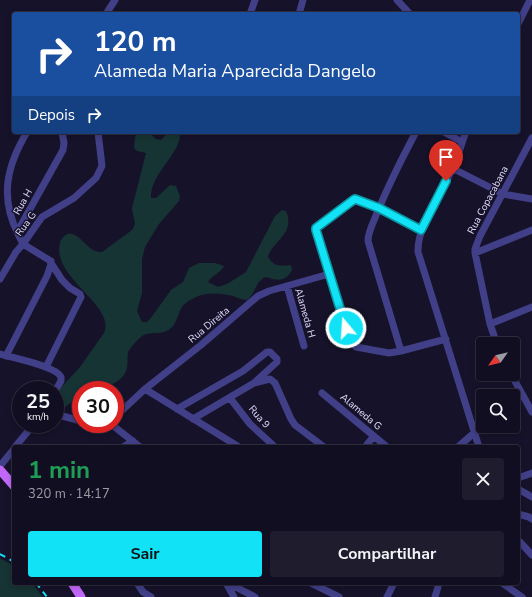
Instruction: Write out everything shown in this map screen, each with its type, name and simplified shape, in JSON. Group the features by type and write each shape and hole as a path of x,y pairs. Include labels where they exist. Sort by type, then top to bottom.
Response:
{"main road":[{"path":"0,470 12,484"},
{"path":"73,585 81,597"}],"street":[{"path":"107,12 115,0"},
{"path":"251,12 255,0"},
{"path":"300,12 303,0"},
{"path":"397,0 408,12"},
{"path":"520,20 530,0"},
{"path":"0,279 16,252 23,244 5,214 2,206 1,189 6,171 26,134"},
{"name":"Rua H","path":"18,234 21,225 63,150 64,143 62,134"},
{"name":"Rua G","path":"46,367 81,297 80,294 70,288 62,280 51,261 23,244 42,217 74,198 96,178 102,166 98,134"},
{"path":"401,351 368,241 368,236 402,158 415,134"},
{"path":"448,134 462,142"},
{"path":"465,134 452,168 421,230 418,252 478,445"},
{"name":"Rua Copacabana","path":"495,337 490,324 475,249 480,236 503,194 530,149 532,138"},
{"path":"452,168 503,194 532,199"},
{"path":"421,230 379,208 355,199 316,228 329,274 353,346 381,352 401,351 446,339"},
{"path":"475,253 532,230"},
{"path":"51,261 47,276 3,355 46,367 57,372 61,377 61,381"},
{"name":"Rua Direita","path":"124,409 145,389 201,345 258,296 269,291 329,274"},
{"name":"Alameda H","path":"286,286 304,346"},
{"path":"490,324 532,307"},
{"path":"177,409 243,371 267,352 270,352 277,359 278,362 254,383 193,419"},
{"path":"254,383 274,380 291,420 322,445"},
{"path":"515,381 532,412"},
{"path":"145,389 236,445"},
{"name":"Alameda G","path":"322,393 385,445"},
{"name":"Rua 9","path":"230,398 250,424 273,445"},
{"path":"17,445 27,433"},
{"path":"123,433 138,445"},
{"path":"460,445 474,433"},
{"path":"367,445 374,436"},
{"path":"126,445 133,441"},
{"path":"0,466 12,452"},
{"path":"520,477 532,473"},
{"path":"520,490 532,496"},
{"path":"520,515 532,519"},
{"path":"520,542 532,555"},
{"path":"138,585 143,592 151,597"},
{"path":"228,585 234,597"},
{"path":"231,585 255,597"},
{"path":"315,585 339,597"},
{"path":"387,597 392,585"},
{"path":"505,585 522,597"},
{"path":"435,597 438,587"}],"green space":[{"path":"137,134 151,134 156,139 161,140 166,134 180,134 176,148 155,180 152,189 151,198 156,198 170,185 176,186 180,196 179,201 159,224 145,247 142,259 142,293 137,311 142,322 147,322 171,290 183,282 189,268 199,263 215,263 224,266 208,282 218,287 227,284 246,272 275,216 282,210 286,211 288,226 282,237 270,251 268,257 275,264 281,266 291,265 292,270 287,277 281,280 266,277 262,279 247,300 228,295 213,294 199,296 188,301 180,310 173,326 166,331 146,334 134,344 128,352 125,374 118,381 72,381 72,402 64,408 64,384 80,367 104,333 105,325 102,315 96,305 74,280 62,262 59,253 60,243 65,235 73,234 93,250 102,252 132,230 135,222 132,208 146,153 137,151 134,148"},
{"path":"0,558 12,565 12,585 34,585 43,597 0,597"}],"railway":[{"path":"0,554 12,561"},
{"path":"38,585 47,597"}],"route":[{"path":"346,328 316,228 355,199 379,208 421,230 446,181"}]}
